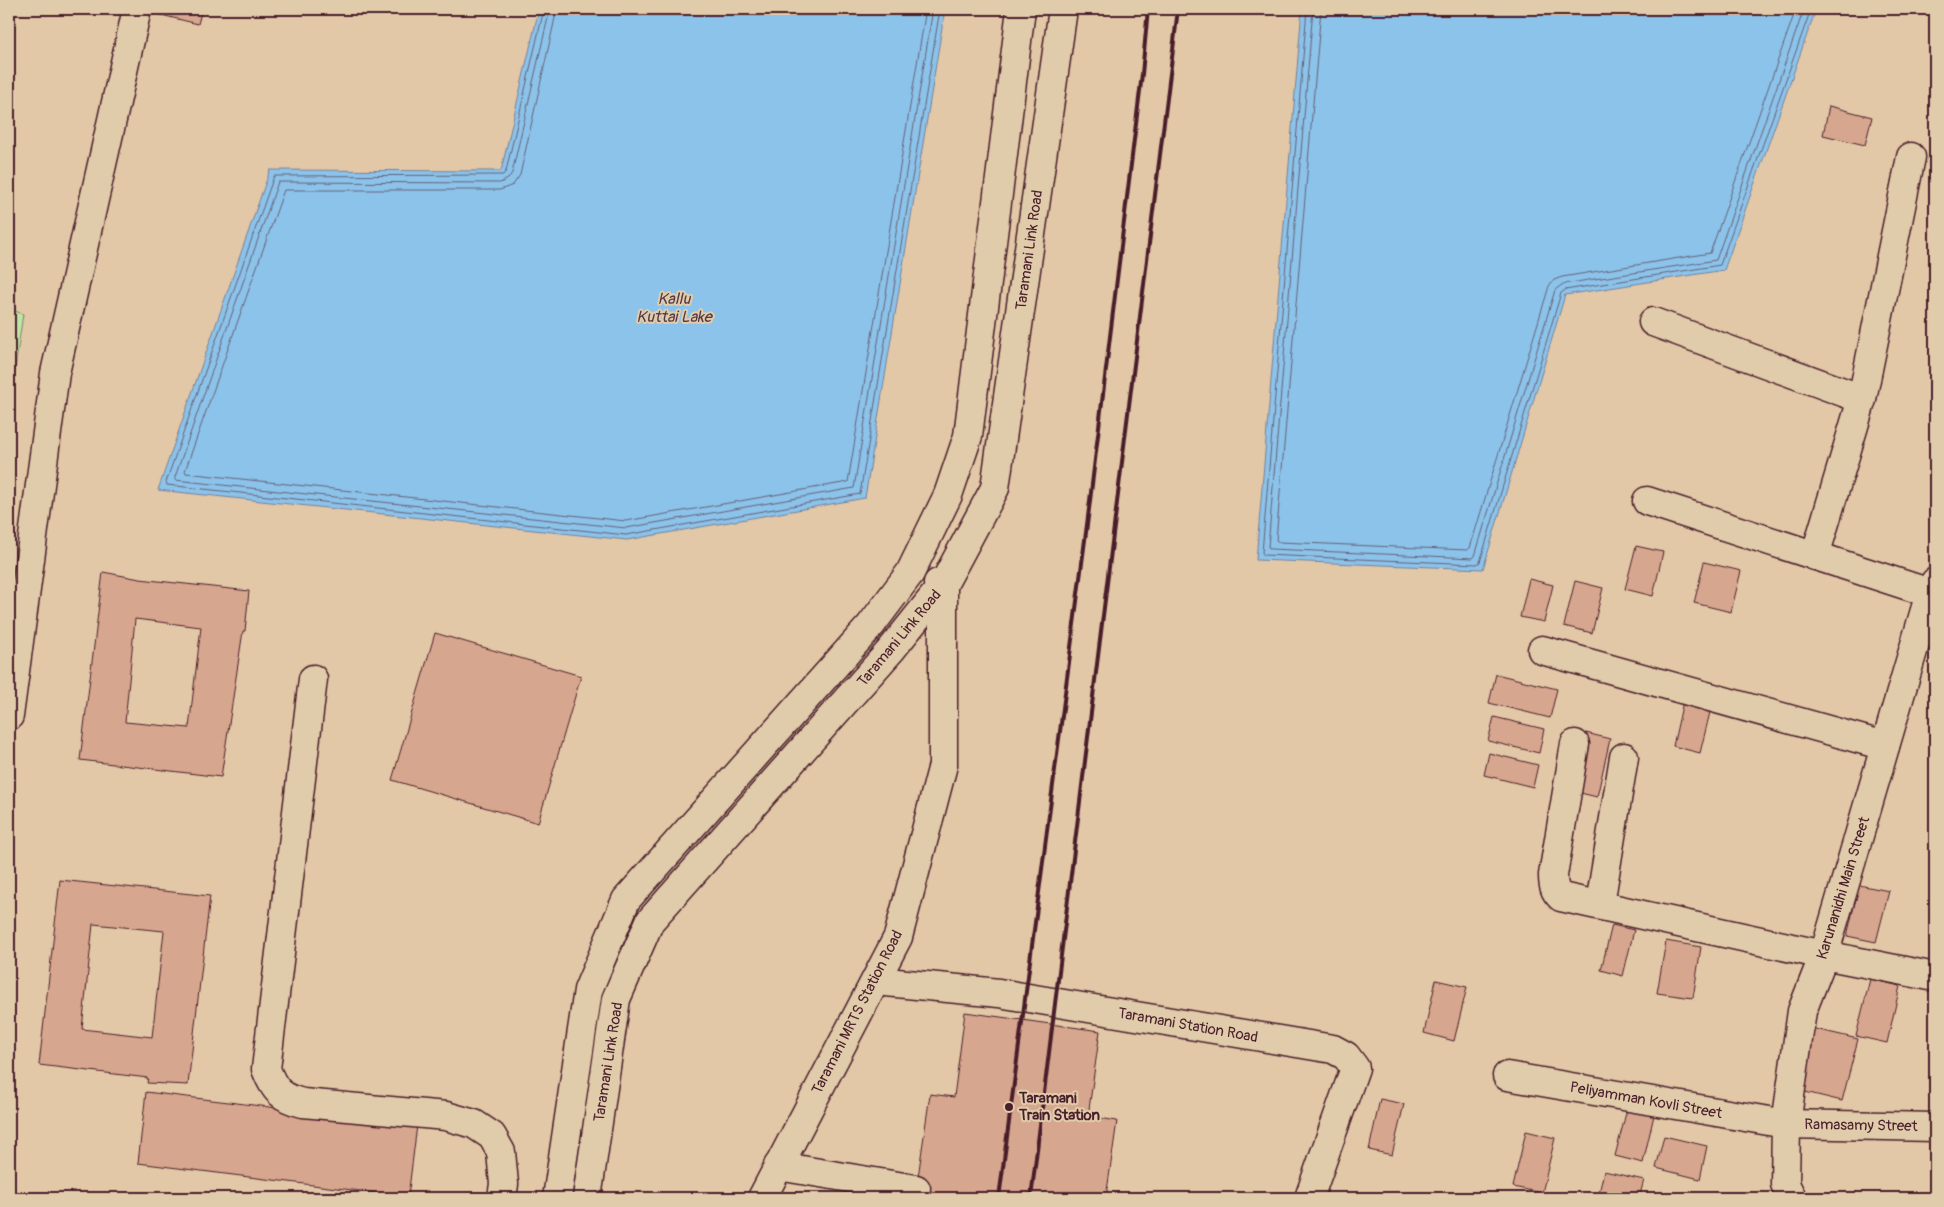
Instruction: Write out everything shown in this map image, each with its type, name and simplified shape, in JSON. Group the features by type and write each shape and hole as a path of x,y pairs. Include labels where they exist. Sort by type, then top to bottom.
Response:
{"street":[{"path":"9,716 55,373 137,9"},
{"name":"Taramani Link Road","path":"557,1198 588,990 626,900 871,625 910,573 948,495 968,436 1021,9"},
{"name":"Taramani Link Road","path":"587,1198 616,999 650,921 892,650 943,585 995,488 1063,9"},
{"path":"1815,556 1862,399 1911,157"},
{"path":"1654,322 1862,399"},
{"path":"1647,502 1815,556 1933,588"},
{"path":"910,573 943,585"},
{"name":"Taramani MRTS Station Road","path":"762,1198 898,937 943,765 943,585"},
{"name":"Karunanidhi Main Street","path":"1792,1198 1785,1184 1786,1124 1802,1011 1824,955 1933,588"},
{"path":"1542,650 1885,746"},
{"path":"313,679 266,1069 272,1084 290,1100 303,1103 446,1116 474,1124 492,1136 501,1152 504,1184 502,1198"},
{"path":"1574,744 1553,875 1556,893 1561,897 1600,904 1824,955 1935,977"},
{"path":"1600,904 1624,757"},
{"name":"Taramani Station Road","path":"876,981 999,993 1333,1049 1346,1056 1355,1068 1309,1198"},
{"name":"Peliyamman Kovli Street","path":"1507,1076 1786,1124"},
{"name":"Ramasamy Street","path":"1786,1124 1935,1127"},
{"path":"778,1166 916,1189"}],"green space":[{"path":"9,309 23,314 9,409"}],"water":[{"name":"Kallu Kuttai Lake","path":"539,9 945,9 865,498 627,540 158,490 270,170 501,171"},
{"path":"1302,9 1816,9 1724,270 1565,295 1483,569 1256,560"}],"building":[{"path":"154,9 202,9 198,24 153,13"},
{"path":"1829,106 1872,117 1865,145 1823,135"},
{"path":"1636,546 1663,552 1653,596 1625,589"},
{"path":"1704,562 1741,571 1731,612 1694,603"},
{"path":"103,572 140,579 249,591 245,631 243,631 221,777 80,760","holes":["135,619 201,627 189,728 125,722"]},
{"path":"1529,579 1553,585 1544,622 1520,617"},
{"path":"1575,581 1603,588 1592,633 1564,626"},
{"path":"435,633 581,676 538,823 392,780"},
{"path":"1496,674 1557,689 1550,718 1489,703"},
{"path":"1684,697 1712,704 1700,753 1673,746"},
{"path":"1494,717 1544,729 1539,753 1488,741"},
{"path":"1586,733 1610,739 1597,797 1572,791"},
{"path":"1489,753 1538,765 1533,787 1484,775"},
{"path":"60,880 210,896 188,1085 147,1083 148,1078 39,1065","holes":["93,924 164,931 152,1037 82,1029"]},
{"path":"1859,885 1889,891 1876,942 1847,936"},
{"path":"1612,925 1634,930 1623,976 1601,970"},
{"path":"1666,941 1701,947 1693,998 1657,993"},
{"path":"1870,979 1900,986 1887,1043 1856,1036"},
{"path":"1436,980 1467,987 1454,1041 1424,1033"},
{"name":"Taramani Train Station","path":"965,1012 1100,1031 1088,1116 1117,1121 1106,1198 915,1198 930,1094 954,1097"},
{"path":"1811,1028 1858,1039 1842,1101 1797,1090"},
{"path":"146,1092 417,1125 408,1197 138,1163"},
{"path":"1380,1099 1404,1104 1392,1155 1369,1150"},
{"path":"1627,1109 1654,1115 1643,1163 1615,1156"},
{"path":"1526,1131 1555,1138 1542,1193 1513,1187"},
{"path":"1664,1136 1707,1146 1700,1179 1656,1168"},
{"path":"1604,1171 1644,1180 1639,1198 1598,1198"}],"railway":[{"path":"999,1198 1088,517 1142,74 1148,9"},
{"path":"1031,1198 1178,9"}],"place":[{"name":"Taramani Train Station","path":"1009,1107"}]}
